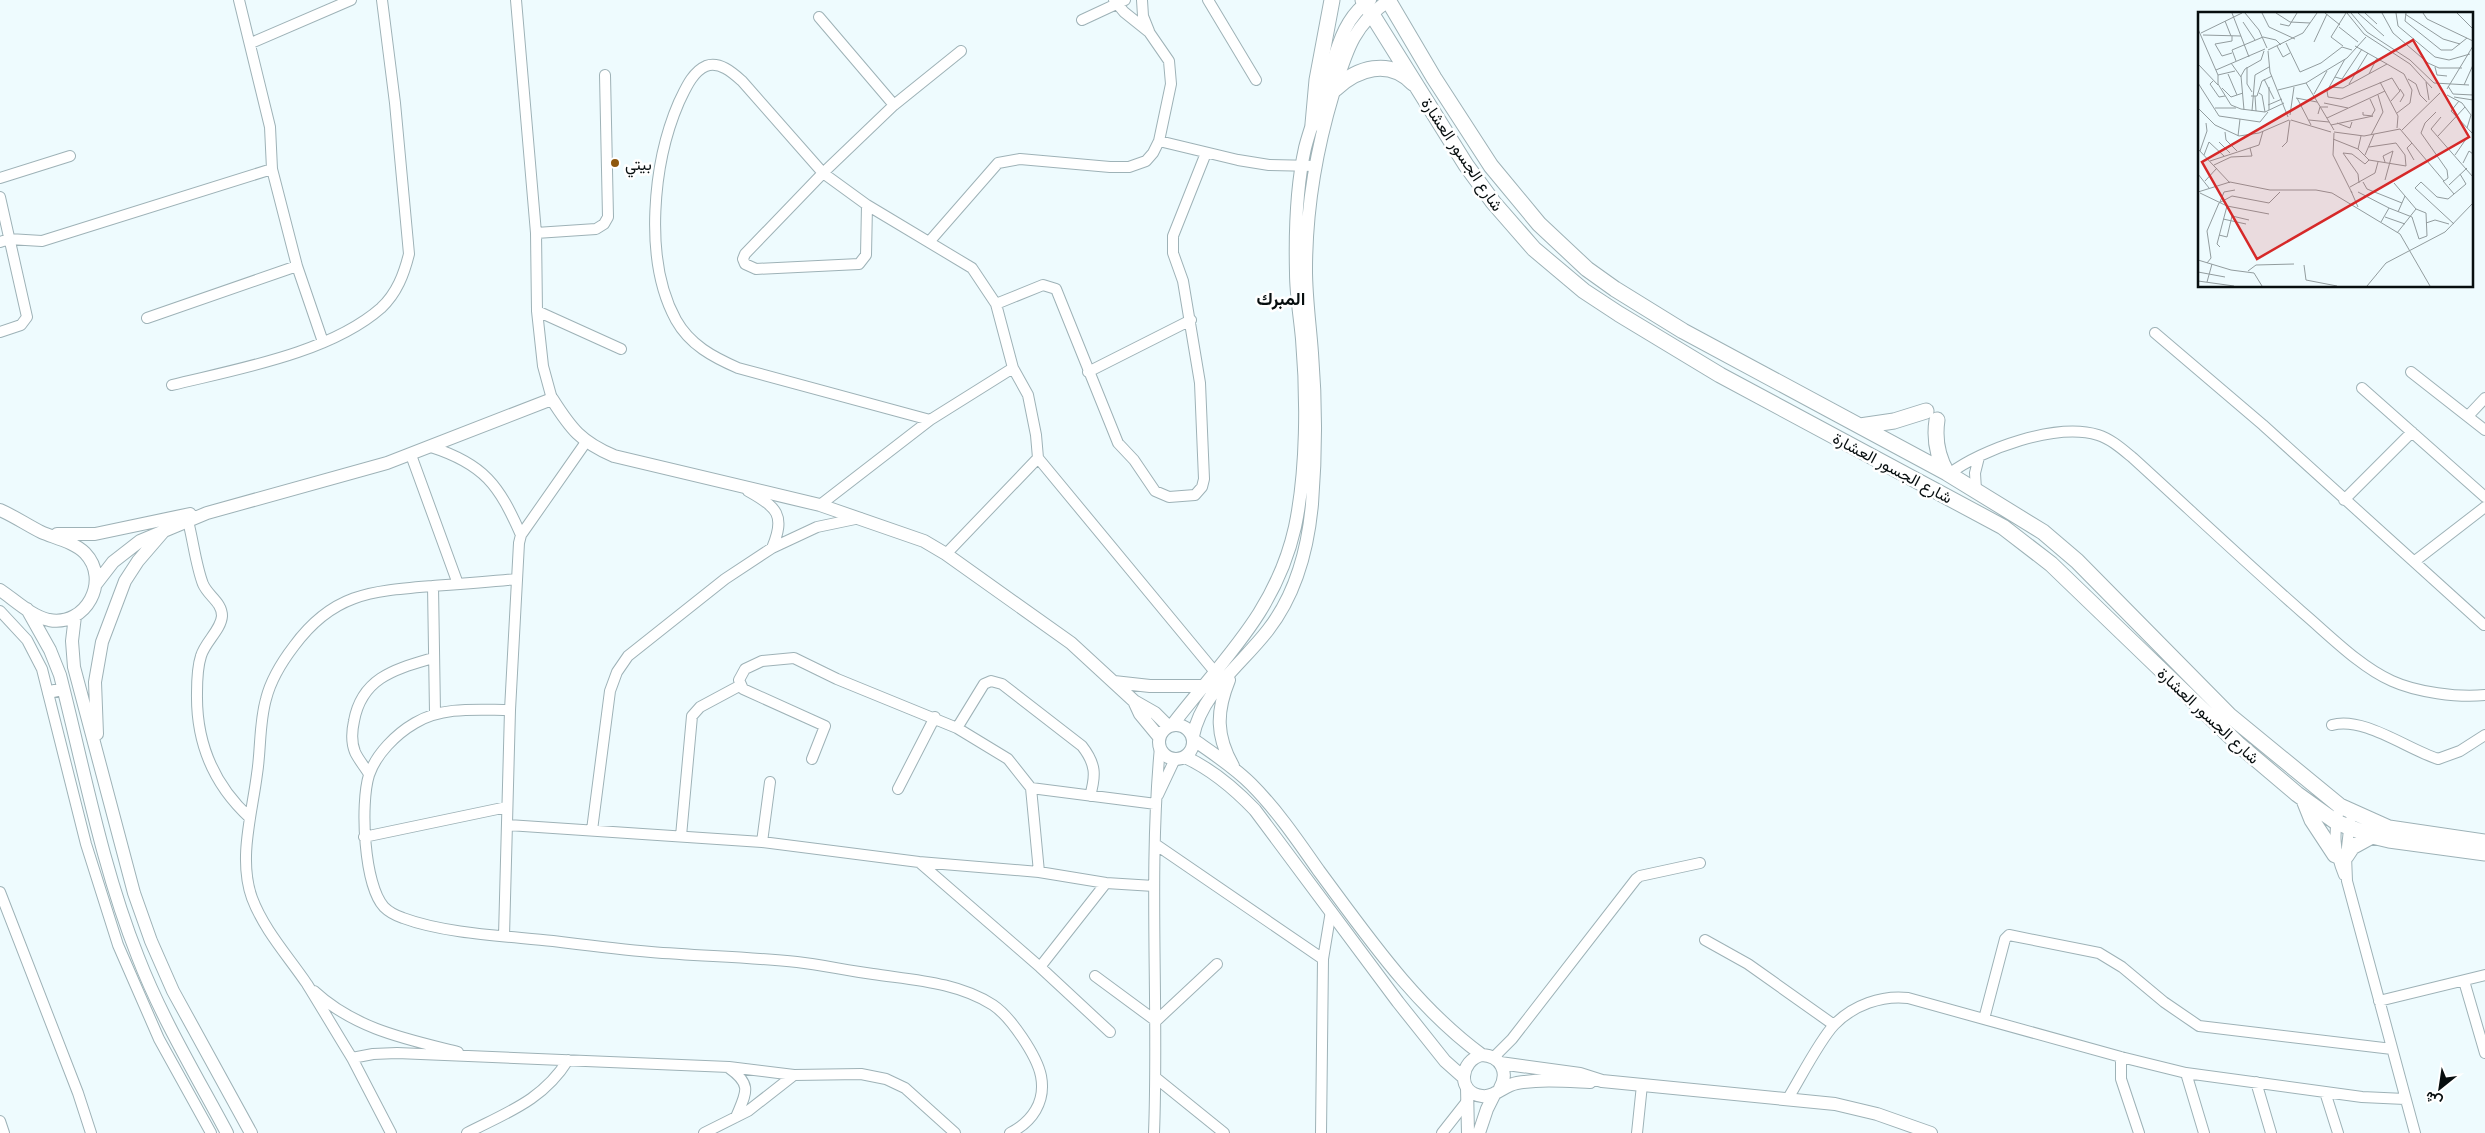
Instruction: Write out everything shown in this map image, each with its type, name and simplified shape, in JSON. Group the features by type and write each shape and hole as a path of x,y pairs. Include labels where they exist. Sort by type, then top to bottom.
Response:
{"main road":[{"path":"1313,124 1317,80 1332,0"},
{"name":"شارع الجسور العشارة","path":"1388,0 1434,78 1491,166 1539,224 1561,246 1601,279 1644,308 1726,356 1948,474 2019,516 2061,547 2229,715 2344,817 2372,836 2485,854"},
{"name":"شارع الجسور العشارة","path":"1367,4 1466,165 1492,202 1534,250 1555,268 1619,314 1685,355 1973,509 2027,544 2051,564 2238,744 2304,800 2344,817 2405,832 2485,842"},
{"path":"1335,89 1355,73 1380,68 1406,77 1421,92"},
{"path":"1860,426 1932,416 1936,447 1948,474"},
{"path":"1882,461 1896,446"},
{"path":"1899,470 1911,454"},
{"path":"2304,800 2312,820 2340,856 2372,836"}],"street":[{"path":"239,0 270,127 272,169 298,266 323,342"},
{"path":"251,43 351,0"},
{"path":"172,385 273,360 323,342 361,322 382,307 397,289 404,274 409,254 395,103 382,0"},
{"path":"516,0 536,233 537,311 543,366 552,398 566,422 586,442 628,460 820,505 924,541 946,554 1070,643 1134,700 1170,725 1183,725 1193,738 1236,770 1267,801 1407,986 1460,1039 1492,1058 1505,1076 1487,1109 1480,1133"},
{"path":"1142,0 1143,16 1149,32"},
{"path":"1208,0 1256,80"},
{"path":"1156,801 1180,758 1192,750 1195,725 1209,698 1269,629 1288,598 1306,549 1314,476 1314,382 1306,268 1308,165 1313,124 1342,38 1353,14 1367,4 1388,0"},
{"path":"929,242 998,163 1020,159 1129,167 1146,161 1153,153 1159,142 1171,84 1169,61 1149,32 1118,1 1082,20"},
{"path":"1154,1133 1156,1022 1154,886 1156,801 1160,742 1170,725 1204,686 1262,612 1294,529 1300,494 1303,360 1296,270 1298,204 1308,165 1367,4"},
{"path":"819,17 894,105"},
{"path":"867,205 866,255 859,264 756,269 745,264 743,259 745,254 823,173 894,105 961,51"},
{"path":"930,420 738,368 715,358 698,346 676,319 670,304 660,264 655,202 659,165 666,137 684,91 696,74 705,66 715,64 730,70 742,81 823,173 867,205 972,268 996,304 1013,368 1028,395 1036,435 1038,458 1215,672"},
{"path":"536,233 596,229 604,224 608,217 605,74"},
{"path":"1159,142 1206,153 1269,164 1308,165"},
{"path":"996,304 1043,285 1056,289 1088,372 1118,442 1134,460 1147,483 1155,491 1169,497 1194,495 1202,487 1204,479 1200,383 1183,281 1173,254 1173,236 1206,153"},
{"path":"0,178 70,156"},
{"path":"5,241 42,241 272,169"},
{"path":"0,197 5,241 27,317 21,325 0,332"},
{"path":"147,318 298,266"},
{"path":"537,311 621,350"},
{"path":"1088,372 1191,320"},
{"path":"2155,333 2263,425 2344,500 2485,625"},
{"path":"820,505 930,420 1013,368"},
{"path":"2411,372 2469,415 2485,430"},
{"path":"2362,388 2485,497"},
{"path":"41,532 63,535 90,534 207,512 358,472 411,455 552,398"},
{"path":"2469,415 2485,398"},
{"path":"1948,474 1979,457 2015,442 2075,431 2098,435 2115,444 2133,458 2248,565 2372,669 2392,681 2419,689 2449,695 2485,695"},
{"path":"2344,500 2412,432"},
{"path":"504,936 510,710 516,579 521,535 586,442"},
{"path":"431,447 455,454 486,475 506,503 521,535"},
{"path":"411,455 458,584"},
{"path":"1976,490 1975,473 1979,457"},
{"path":"946,554 1038,458"},
{"path":"736,484 765,500 776,510 780,526 772,548"},
{"path":"2415,562 2485,507"},
{"path":"1,509 41,532 75,545 86,554 93,566 96,584"},
{"path":"0,590 48,620 62,620 75,616 89,602 96,584 121,555 140,541 207,512"},
{"path":"592,830 610,690 617,672 628,656 644,641 678,618 725,580 772,548 817,527 862,518"},
{"path":"188,521 202,581 207,591 218,603 222,616 219,626 205,645 199,662 196,716 198,730 206,756 218,780 233,801 250,818"},
{"path":"98,759 95,682 99,651 125,581 138,561 166,530"},
{"path":"391,1133 352,1058 306,984 272,935 252,895 246,873 250,818 266,698 273,678 284,658 307,628 326,612 370,592 516,579"},
{"path":"433,586 435,713"},
{"path":"28,609 50,650 63,689 110,876 128,931 147,980 168,1024 228,1133"},
{"path":"0,611 15,624 33,649 42,669 86,844 118,945 159,1039 211,1133"},
{"path":"75,616 72,641 74,667 134,893 151,940 173,991 251,1133"},
{"path":"369,774 354,752 353,741 356,712 361,699 370,687 385,675 400,668 433,658"},
{"path":"812,759 825,729 824,724 747,691 741,685 740,676 746,668 762,661 794,658 836,679 957,728 1008,759 1031,788 1038,872"},
{"path":"1232,672 1224,693 1219,726 1224,749 1236,770"},
{"path":"957,728 984,684 991,681 1002,684 1082,746 1091,758 1095,768 1090,796"},
{"path":"1113,682 1150,686 1204,686"},
{"path":"681,836 692,716 700,707 741,685"},
{"path":"49,692 63,689"},
{"path":"1134,700 1140,714 1160,742 1166,755 1180,758 1219,776 1237,791 1272,830 1398,1002 1466,1089 1480,1096 1498,1091 1515,1083 1602,1081 1835,1104 1877,1114 1931,1133"},
{"path":"510,710 435,713 414,724 395,738 378,757 369,774 363,815 364,837 377,895 385,908 400,917 424,924 504,936 651,952 798,962 942,984 994,1006 1010,1022 1040,1071 1043,1086 1034,1116 1010,1133"},
{"path":"898,789 935,718"},
{"path":"2332,725 2342,722 2363,726 2420,753 2438,759 2460,751 2485,735"},
{"path":"762,842 770,782"},
{"path":"1031,788 1090,796 1156,801"},
{"path":"364,837 507,807"},
{"path":"2344,817 2340,856 2414,1133"},
{"path":"508,825 762,842 918,862 1038,872 1106,882 1154,886"},
{"path":"1155,844 1323,958"},
{"path":"918,862 1040,967 1110,1032"},
{"path":"1492,1058 1512,1039 1636,879 1640,876 1700,863"},
{"path":"1040,967 1106,882"},
{"path":"0,892 91,1133"},
{"path":"1321,1133 1323,958 1331,911"},
{"path":"1984,1019 2005,939 2009,935 2099,953 2122,967 2164,1002 2200,1026 2392,1049"},
{"path":"1705,940 1748,964 1834,1024"},
{"path":"1156,1022 1217,964"},
{"path":"2379,1001 2485,975"},
{"path":"1095,976 1156,1022"},
{"path":"2464,981 2485,1052"},
{"path":"306,984 335,1007 368,1026 396,1037 476,1056"},
{"path":"1787,1100 1834,1024 1866,1003 1893,996 1908,998 2186,1073 2389,1100 2405,1099"},
{"path":"352,1058 397,1053 729,1067 794,1075 861,1074 886,1079 911,1093 955,1133"},
{"path":"2121,1057 2121,1079 2139,1133"},
{"path":"1468,1133 1466,1089 1468,1062 1492,1058 1580,1074 1602,1081"},
{"path":"467,1133 538,1095 555,1079 568,1060"},
{"path":"729,1067 743,1079 746,1086 746,1093 736,1117"},
{"path":"2186,1073 2204,1133"},
{"path":"704,1133 748,1111 794,1075"},
{"path":"1156,1078 1224,1133"},
{"path":"2256,1082 2271,1133"},
{"path":"1637,1133 1642,1085"},
{"path":"1442,1133 1466,1089"},
{"path":"2325,1092 2338,1133"},
{"path":"0,1121 4,1133"}],"place":[{"name":"بيتي","path":"615,163"}],"district":[{"name":"المبرك","path":"1281,298"}]}
